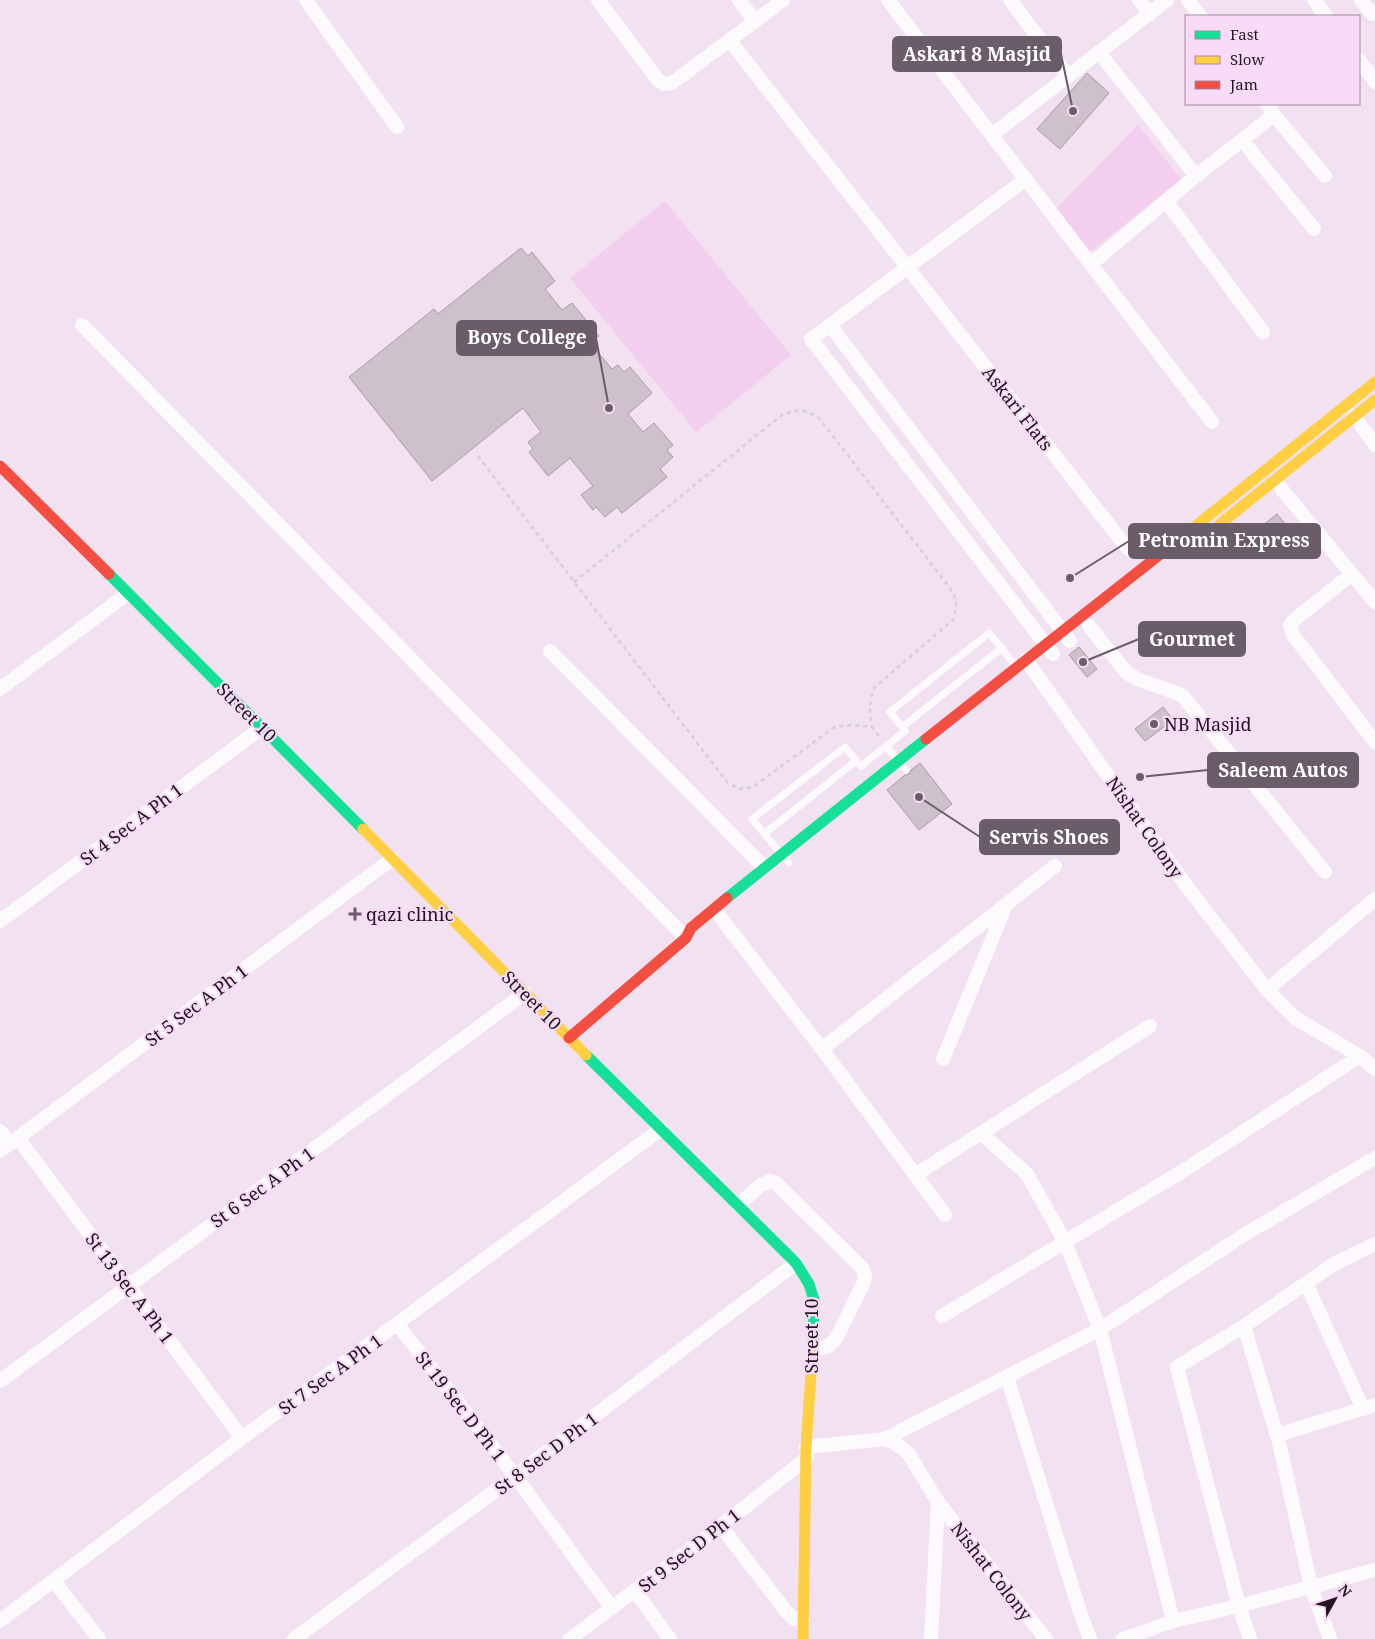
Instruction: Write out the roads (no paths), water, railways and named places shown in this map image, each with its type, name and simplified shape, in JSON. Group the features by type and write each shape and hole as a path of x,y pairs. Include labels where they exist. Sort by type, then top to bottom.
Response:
{"street":[{"path":"306,0 397,127"},
{"path":"598,0 658,80 664,84 672,83 783,0"},
{"path":"739,0 756,21"},
{"path":"888,0 1212,422"},
{"path":"1010,0 1068,76"},
{"path":"1139,0 1150,14"},
{"path":"992,134 1168,0"},
{"path":"1188,0 1199,15"},
{"path":"1314,0 1325,15"},
{"path":"1361,0 1372,14"},
{"name":"Askari Flats","path":"734,46 1128,549"},
{"path":"1100,52 1196,176"},
{"path":"1360,61 1375,82"},
{"path":"1091,264 1242,140 1270,109 1325,176"},
{"path":"1242,140 1314,230"},
{"path":"1026,179 830,326 943,475 1079,631 1127,673 1137,679 1182,695 1325,872"},
{"path":"1166,201 1263,332"},
{"path":"82,325 686,938"},
{"name":"Nishat Colony","path":"830,326 811,339 926,489 1036,662 1185,884 1266,990 1295,1018 1360,1056 1375,1069"},
{"path":"570,1038 686,938 691,928 764,867 898,761 1079,631 1375,382"},
{"path":"1213,529 1375,400"},
{"path":"1354,416 1375,445"},
{"name":"Street 10","path":"0,466 262,727 525,994 796,1263 810,1284 814,1300 807,1453 803,1639"},
{"path":"926,489 943,475"},
{"path":"1275,481 1375,602"},
{"path":"1352,574 1294,620 1290,626 1293,635 1375,742"},
{"path":"0,689 127,594"},
{"path":"550,651 764,867"},
{"name":"St 4 Sec A Ph 1","path":"0,921 262,727"},
{"path":"686,938 697,936 721,918 909,768"},
{"name":"St 5 Sec A Ph 1","path":"9,1145 392,859"},
{"path":"822,1049 1055,866"},
{"path":"1266,990 1375,900"},
{"path":"943,1060 1006,905"},
{"path":"721,918 945,1214"},
{"name":"St 6 Sec A Ph 1","path":"0,1381 525,994"},
{"path":"915,1175 1150,1026"},
{"path":"942,1316 1186,1169 1360,1056"},
{"name":"St 7 Sec A Ph 1","path":"0,1620 242,1438 398,1325 661,1129"},
{"name":"St 13 Sec A Ph 1","path":"0,1131 9,1145 129,1286 242,1438"},
{"path":"981,1134 1027,1174 1065,1242 1100,1329 1173,1621"},
{"path":"807,1453 886,1439 1008,1377 1100,1329 1246,1233 1375,1158"},
{"path":"738,1205 761,1185 770,1181 776,1183 862,1269 865,1277 864,1282 838,1334 828,1346 813,1348"},
{"path":"1250,1639 1239,1606 1176,1367 1244,1326 1334,1264 1375,1244"},
{"name":"St 8 Sec D Ph 1","path":"294,1639 516,1476 796,1263"},
{"path":"1277,1435 1369,1407 1306,1283"},
{"name":"St 19 Sec D Ph 1","path":"398,1325 516,1476 612,1608"},
{"path":"1244,1326 1277,1435 1311,1587 1330,1639"},
{"path":"1008,1377 1090,1639"},
{"name":"Nishat Colony","path":"886,1439 908,1452 938,1502 1046,1639"},
{"name":"St 9 Sec D Ph 1","path":"570,1639 721,1526 807,1453"},
{"name":"Nishat Colony","path":"931,1639 938,1502"},
{"path":"721,1526 785,1610 794,1619 803,1620"},
{"path":"1123,1639 1173,1621 1239,1606 1375,1570"},
{"path":"54,1581 99,1639"},
{"path":"635,1591 670,1639"}],"lane":[{"path":"788,863 752,819 845,747 861,766 905,731 890,712 989,633 1002,648 1036,662"},
{"path":"902,727 1002,648"},
{"path":"886,746 898,761 909,768"},
{"path":"764,834 856,761"}],"place":[{"name":"Askari 8 Masjid","path":"1073,111"},
{"name":"Boys College","path":"609,408"},
{"name":"Petromin Express","path":"1070,578"},
{"name":"Gourmet","path":"1083,662"},
{"name":"NB Masjid","path":"1154,724"},
{"name":"Saleem Autos","path":"1140,777"},
{"name":"Servis Shoes","path":"919,797"},
{"name":"qazi clinic","path":"355,914"}]}
